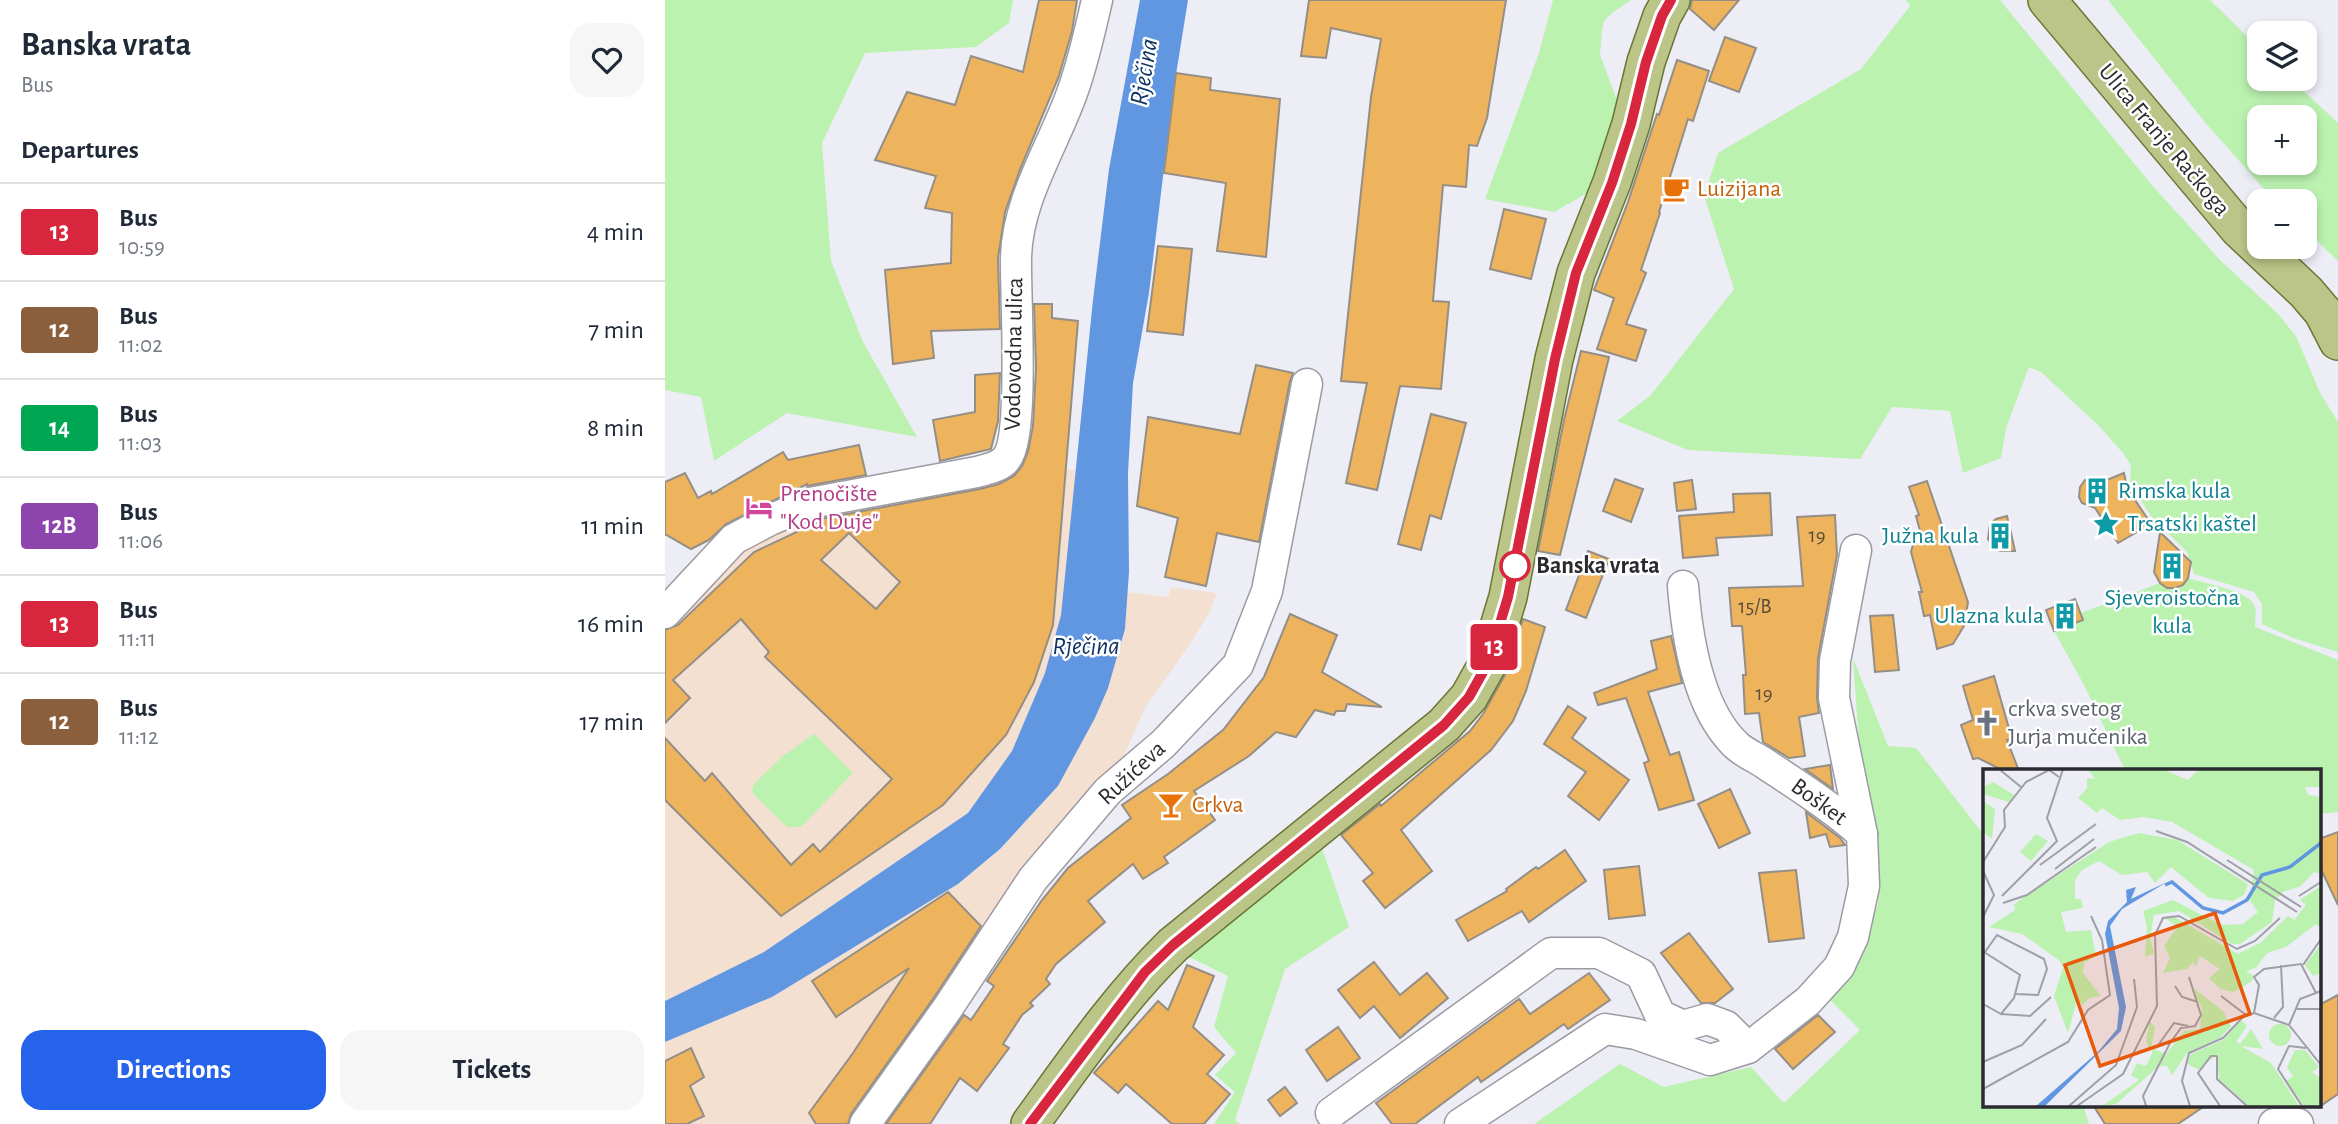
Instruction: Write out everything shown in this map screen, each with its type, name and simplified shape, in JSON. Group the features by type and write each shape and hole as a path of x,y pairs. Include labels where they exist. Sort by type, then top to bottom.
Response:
{"main road":[{"path":"1030,1124 1145,972 1173,945 1444,725 1469,697 1488,663 1508,597 1555,359 1576,273 1612,183 1631,124 1646,62 1662,16 1671,0"},
{"name":"Ulica Franje Račkoga","path":"2047,0 2239,229 2307,292 2323,312 2338,341"}],"street":[{"name":"Vodovodna ulica","path":"665,613 734,539 796,508 977,471 996,466 1007,459 1012,444 1017,378 1016,244 1026,204 1073,91 1097,0"},
{"name":"Ružićeva","path":"865,1124 961,988 1033,879 1108,791 1163,744 1238,664 1267,591 1307,384"},
{"path":"1856,550 1835,661 1834,698 1862,834"},
{"name":"Bošket","path":"1460,1124 1605,1029 1636,1034 1710,1059 1748,1048 1808,1001 1839,967 1853,937 1864,886 1862,834 1800,787 1736,745 1716,718 1701,682 1686,632 1683,586"},
{"path":"1331,1113 1551,953 1599,953 1640,974 1660,1015 1683,1026 1707,1019 1725,1026 1748,1048"},
{"path":"2285,1106 2297,1124"},
{"path":"2274,1124 2297,1124"}],"shaded area":[{"path":"1011,465 1076,470 1061,615 1045,673 1012,751 968,813 764,952 665,1001 665,627 726,565 760,539 851,503"},
{"path":"1171,587 1217,593 1209,613 1191,643 1146,706 1108,791 855,1124 665,1124 665,1042 772,997 958,884 1000,849 1058,786 1125,629 1127,592 1168,597"}],"green space":[{"path":"665,0 1013,0 1009,23 976,47 865,53 822,143 831,261 863,342 917,437 787,413 714,461 701,397 665,390"},
{"path":"1553,0 1631,0 1604,21 1600,55 1617,100 1608,138 1589,192 1554,212 1485,199 1539,53"},
{"path":"1906,0 2000,0 2151,184 2220,260 2277,313 2296,336 2320,393 2338,422 2338,652 2293,638 2262,624 2262,604 2254,592 2194,574 2187,552 2151,516 2130,484 2131,465 2123,453 2099,426 2041,372 2029,367 2006,428 2001,458 1963,473 1950,411 1892,407 1860,459 1688,450 1617,421 1651,395 1734,289 1704,196 1718,153 1861,69 1910,6"},
{"path":"2108,0 2210,0 2247,36 2247,91 2304,91 2338,123 2338,261 2317,241 2317,189 2264,189 2252,175 2317,175 2317,105 2247,105 2247,170 2203,120"},
{"path":"2188,578 2244,596 2255,607 2255,627 2338,660 2338,812 2321,814 2321,769 2125,769 2083,683 2054,631 2083,620 2081,613 2160,583 2172,588 2182,585"},
{"path":"1853,658 1888,746 1916,748 1983,834 1983,1106 2083,1106 2089,1124 1534,1124 1620,1064 1664,1087 1751,1067 1784,1103 1860,1030 1827,997 1845,982 1878,904 1861,772"},
{"path":"814,734 853,773 801,827 787,827 752,790 754,784 783,756"},
{"path":"1321,845 1349,927 1285,969 1235,1120 1240,1124 1214,1124 1235,1092 1215,1075 1236,1053 1214,1027 1228,976 1187,956"}],"water":[{"name":"Rječina","path":"1140,0 1188,0 1173,93 1149,293 1133,383 1128,473 1129,572 1125,629 1108,688 1095,718 1058,786 1000,849 958,884 772,997 665,1042 665,1001 764,952 968,813 1012,751 1045,673 1061,615 1109,169"}],"building":[{"path":"1039,0 1077,0 1072,31 1059,76 1005,212 998,258 1000,329 931,331 934,358 893,364 885,270 951,263 952,213 925,208 936,176 875,160 907,92 955,105 971,56 1023,72"},
{"path":"1309,0 1506,0 1487,118 1477,146 1469,145 1466,187 1443,185 1433,301 1449,302 1441,389 1400,386 1377,490 1346,483 1367,383 1341,381 1371,97 1381,39 1331,28 1326,58 1301,56"},
{"path":"1692,0 1739,0 1714,30 1690,9"},
{"path":"1725,37 1756,48 1739,92 1709,81"},
{"path":"1677,60 1709,71 1693,121 1688,119 1641,270 1646,273 1626,324 1646,330 1636,361 1597,349 1614,298 1594,290 1628,202"},
{"path":"1176,73 1211,78 1210,90 1280,99 1266,257 1217,251 1226,183 1164,173"},
{"path":"1504,209 1546,219 1531,279 1490,269"},
{"path":"1158,246 1192,249 1183,335 1147,331"},
{"path":"1034,304 1052,304 1052,318 1078,321 1053,625 1034,682 1006,735 943,805 781,916 665,800 665,738 705,781 712,773 791,865 813,844 820,852 892,779 765,657 769,652 741,619 673,680 690,698 665,723 665,630 678,625 754,552 816,523 815,520 980,489 999,484 1014,476 1028,452 1033,426 1036,368","holes":["849,533 900,582 876,609 821,560"]},
{"path":"1581,351 1609,357 1560,555 1538,551 1564,420"},
{"path":"1256,365 1293,373 1259,542 1217,533 1206,586 1165,577 1178,518 1137,506 1148,417 1240,434"},
{"path":"1000,373 998,421 991,449 940,461 933,420 975,412 975,375"},
{"path":"1431,414 1466,423 1441,519 1430,515 1421,550 1398,544"},
{"path":"859,445 866,475 807,484 726,524 709,540 691,549 665,534 665,482 685,473 698,498 711,491 712,494 783,452 788,460"},
{"path":"2124,473 2127,488 2151,524 2118,543 2095,508 2082,503 2079,497 2080,487 2085,480 2093,477 2107,480"},
{"path":"1615,479 1643,489 1631,522 1603,511"},
{"path":"1692,480 1696,509 1677,511 1674,483"},
{"path":"1927,481 1968,602 1964,626 1953,644 1937,649 1930,615 1924,616 1919,592 1922,592 1911,552 1913,532 1920,531 1916,516 1919,515 1909,487"},
{"path":"1770,493 1772,535 1716,538 1718,555 1683,558 1679,516 1734,512 1733,494"},
{"path":"1835,515 1837,555 1818,658 1819,713 1799,717 1805,756 1789,758 1763,742 1759,713 1745,714 1743,675 1746,675 1742,626 1732,626 1729,588 1803,586 1797,517"},
{"name":"Južna kula","path":"2007,516 2015,551 2000,551 1993,547 1988,539 1990,524"},
{"name":"Sjeveroistočna kula","path":"2160,532 2191,562 2188,578 2183,585 2175,588 2167,588 2160,583 2154,572"},
{"path":"1588,551 1609,559 1586,618 1566,610"},
{"name":"Ulazna kula","path":"2075,599 2083,620 2054,631 2046,610"},
{"path":"1290,614 1337,635 1322,672 1382,707 1347,704 1345,711 1336,711 1334,715 1315,710 1296,737 1276,732 1249,756 1194,791 1215,820 1164,857 1168,863 1143,879 1133,864 1088,901 1105,922 1056,964 1046,979 1050,984 1030,1003 1033,1006 1022,1015 1003,1044 1009,1048 977,1091 960,1078 930,1124 886,1124 964,1015 971,1020 994,986 987,981 1042,900 1068,868 1131,818 1122,805 1168,774 1223,730 1264,677"},
{"path":"1893,615 1899,670 1875,672 1870,616"},
{"path":"1523,619 1545,627 1526,691 1513,721 1491,750 1401,830 1432,871 1385,908 1363,881 1373,873 1341,835 1380,804 1381,806 1470,731 1506,673"},
{"path":"1671,636 1682,683 1648,692 1670,755 1679,752 1694,800 1659,810 1644,763 1649,761 1626,698 1598,705 1594,693 1657,669 1651,641"},
{"name":"crkva svetog Jurja mučenika","path":"1994,676 2012,739 2007,740 2018,769 2000,769 1978,758 1973,759 1961,725 1973,720 1963,686"},
{"path":"1568,706 1586,718 1572,738 1629,780 1599,820 1568,796 1586,772 1544,744"},
{"path":"1830,765 1833,789 1805,769"},
{"path":"1730,789 1750,833 1719,848 1698,804"},
{"path":"1806,812 1840,838 1845,845 1830,847 1826,834 1810,838"},
{"path":"2338,832 2338,905 2321,869 2321,838"},
{"path":"1565,850 1586,881 1529,922 1522,911 1468,941 1456,920 1507,891 1506,889 1536,867 1538,869"},
{"path":"1639,866 1645,915 1609,919 1604,870"},
{"path":"1796,870 1804,938 1769,942 1759,873"},
{"path":"948,892 981,926 851,1114 848,1124 816,1124 809,1113 853,1053 909,968 836,1017 812,981"},
{"path":"1689,933 1733,989 1715,1003 1701,1003 1661,953"},
{"path":"1374,962 1400,995 1427,973 1448,998 1400,1038 1374,1006 1360,1018 1338,990"},
{"path":"1187,965 1214,976 1193,1027 1224,1055 1207,1074 1230,1094 1204,1124 1172,1124 1126,1084 1118,1093 1094,1073 1158,1001 1168,1010"},
{"path":"1589,973 1610,1000 1568,1029 1564,1024 1481,1082 1478,1077 1415,1124 1392,1124 1376,1103 1519,999 1530,1014"},
{"path":"2338,995 2338,1094 2321,1106 2321,1004"},
{"path":"1818,1015 1835,1032 1793,1069 1775,1049"},
{"path":"1338,1027 1360,1058 1327,1081 1306,1050"},
{"path":"691,1048 704,1077 690,1086 704,1116 687,1124 665,1124 665,1061"},
{"path":"1285,1087 1297,1103 1280,1116 1268,1100"},
{"path":"2094,1106 2205,1106 2178,1124 2105,1124"}],"bus line":[{"name":"13","path":"1030,1124 1145,972 1184,934 1444,725 1469,697 1488,663 1508,597 1555,359 1576,273 1612,183 1631,124 1646,62 1662,16 1671,0"}],"place":[{"name":"Luizijana","path":"1676,189"},
{"name":"Rimska kula","path":"2097,491"},
{"name":"Prenočište \"Kod Duje\"","path":"759,508"},
{"name":"Trsatski kaštel","path":"2106,524"},
{"name":"Južna kula","path":"2000,536"},
{"name":"Banska vrata","path":"1515,566"},
{"name":"Sjeveroistočna kula","path":"2172,566"},
{"name":"Ulazna kula","path":"2065,616"},
{"name":"crkva svetog Jurja mučenika","path":"1987,723"},
{"name":"Crkva","path":"1171,805"}]}
